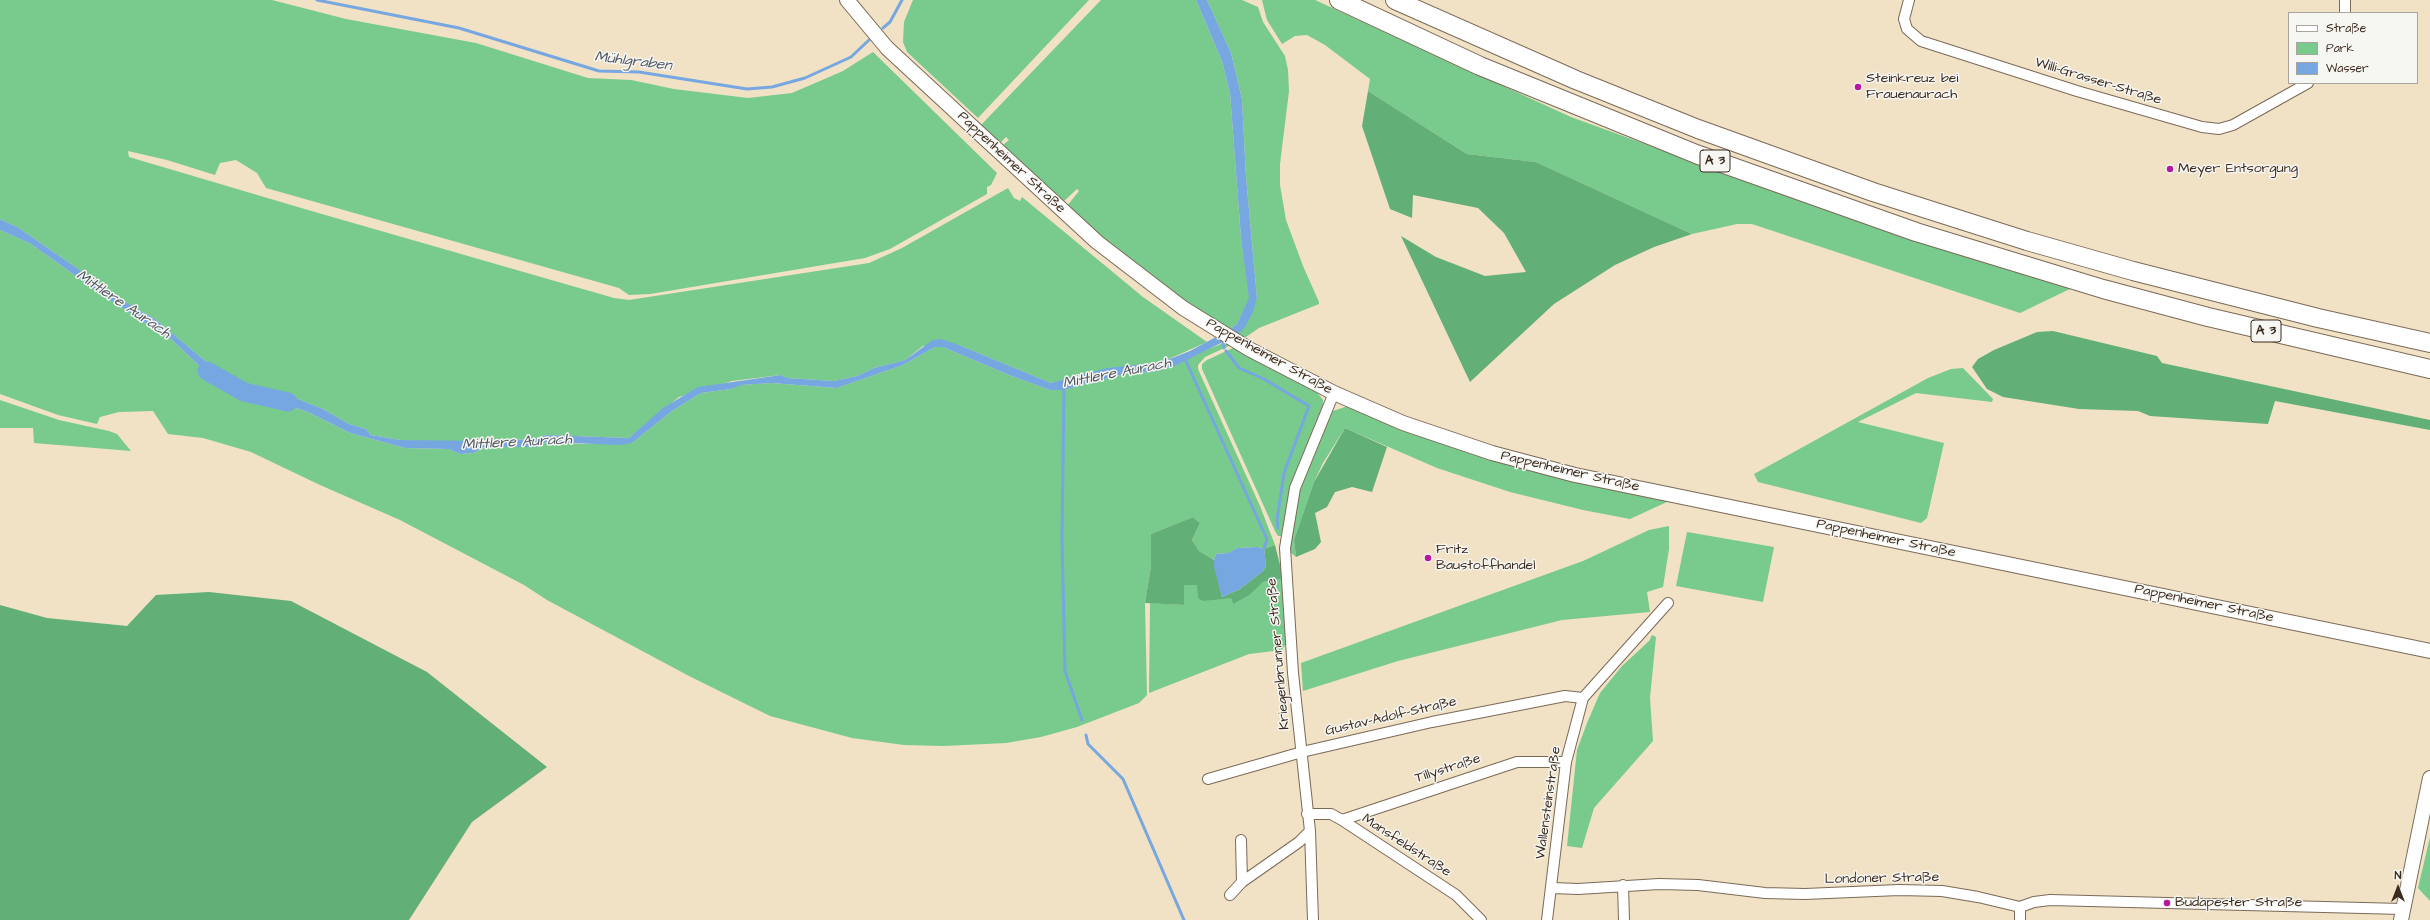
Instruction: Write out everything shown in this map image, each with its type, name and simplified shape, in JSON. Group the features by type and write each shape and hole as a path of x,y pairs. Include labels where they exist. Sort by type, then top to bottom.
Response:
{"highway":[{"name":"A 3","path":"1339,0 1480,66 1696,154 1916,232 2103,289 2208,317 2430,369"},
{"name":"A 3","path":"1396,0 1576,80 1683,124 1873,192 2027,241 2133,271 2318,318 2430,343"}],"street":[{"name":"Pappenheimer Straße","path":"847,0 887,48 1022,174 1097,242 1183,308 1248,349 1334,393 1416,428 1492,453 1575,475 2430,651"},
{"name":"Willi-Grasser-Straße","path":"1909,0 1904,19 1907,29 1921,41 2077,91 2202,127 2219,128 2233,125 2306,84"},
{"path":"2345,0 2345,12"},
{"name":"Kriegenbrunner Straße","path":"1313,920 1310,831 1293,674 1284,548 1295,488 1334,393"},
{"name":"Wallensteinstraße","path":"1547,920 1566,762 1583,698 1668,603"},
{"name":"Gustav-Adolf-Straße","path":"1208,780 1302,752 1529,702 1565,696 1583,698"},
{"name":"Tillystraße","path":"1342,820 1517,762 1566,762"},
{"path":"2020,920 2020,908 2034,902 2050,900 2402,915 2430,778"},
{"name":"Mansfeldstraße","path":"1307,814 1331,814 1342,820 1456,895 1481,920"},
{"path":"1230,895 1242,882 1299,842 1310,831"},
{"path":"1241,840 1242,882"},
{"path":"1623,885 1624,920"},
{"name":"Londoner Straße","path":"1552,888 1578,889 1623,885 1698,885 1765,893 1805,894 1899,890 1942,891 1978,896 2020,908"}],"green space":[{"path":"0,0 272,0 346,19 476,43 588,78 631,80 674,89 748,98 792,93 843,71 873,52 997,173 991,185 987,187 987,194 890,249 865,258 650,294 629,295 619,288 266,188 257,173 236,160 220,163 215,175 167,160 128,151 129,157 614,298 629,300 869,263 902,248 1008,188 1014,198 1020,201 1022,197 1143,297 1207,342 1162,362 1136,365 1051,383 959,345 923,346 905,360 874,368 857,376 834,381 787,378 781,375 732,381 679,397 629,438 546,435 536,439 440,442 400,440 371,435 366,429 349,424 323,409 288,395 246,385 215,369 155,319 130,305 19,228 0,219"},
{"path":"913,0 1089,0 978,118 907,52 903,42 904,22"},
{"path":"1101,0 1196,0 1222,61 1230,93 1241,238 1250,298 1237,324 1229,330 1150,277 1068,211 1067,206 1079,191 1077,189 1063,202 1003,150 1003,145 1009,140 1006,137 1000,143 994,143 980,129 981,125"},
{"path":"1207,0 1242,0 1258,7 1263,22 1285,56 1288,70 1289,91 1280,164 1280,185 1286,220 1303,266 1319,302 1319,304 1259,328 1243,339 1237,335 1257,298 1246,177 1242,99 1231,53"},
{"path":"1262,0 1315,0 1571,117 1818,207 2008,269 2074,287 2020,313 1752,224 1737,224 1692,234 1536,162 1467,154 1368,91 1370,79 1325,45 1307,35 1295,36 1282,44 1267,20"},
{"path":"1368,91 1467,154 1536,162 1692,234 1654,247 1615,265 1554,304 1470,382 1401,236 1436,257 1485,276 1526,272 1504,233 1478,208 1413,195 1412,218 1390,209 1362,126"},
{"path":"0,230 31,244 108,299 171,339 207,373 245,391 308,412 350,433 405,448 449,449 460,454 473,453 485,447 539,447 546,442 581,444 632,443 672,411 701,393 731,389 741,385 771,383 837,388 903,365 935,347 943,347 1009,375 1050,390 1064,390 1127,373 1152,372 1226,342 1231,345 1205,357 1198,365 1198,369 1260,506 1275,545 1264,549 1258,547 1237,548 1229,553 1216,554 1214,560 1199,551 1192,540 1200,523 1193,517 1151,534 1151,566 1145,603 1147,695 1139,703 1077,727 1041,737 1006,743 944,746 904,745 852,738 770,716 689,676 547,600 524,585 400,520 320,485 251,452 203,438 168,434 153,411 119,412 100,417 97,424 58,415 0,394"},
{"path":"2053,331 2157,356 2162,363 2430,420 2430,430 2275,401 2268,424 2150,416 2138,411 2079,409 2003,397 1987,389 1972,367 1978,359 1994,350 2037,332"},
{"path":"1235,347 1316,391 1323,400 1323,410 1290,487 1281,536 1278,536 1275,531 1202,369 1202,364 1207,360"},
{"path":"1963,368 1993,399 1992,402 1916,393 1858,422 1944,443 1927,518 1921,523 1758,482 1754,474 1928,378 1951,369"},
{"path":"0,400 59,420 117,434 131,451 34,443 33,428 0,428"},
{"path":"1348,406 1669,501 1630,519 1583,510 1510,492 1437,468 1345,428 1323,463 1314,482 1294,540 1296,557 1291,553 1291,534 1298,495 1304,473 1333,411"},
{"path":"1345,428 1387,447 1372,492 1352,487 1335,492 1327,507 1315,513 1321,542 1315,549 1296,557 1294,540 1314,482"},
{"path":"1193,517 1200,523 1192,540 1199,551 1214,560 1222,597 1240,589 1263,571 1266,566 1264,549 1275,545 1283,577 1281,579 1263,582 1249,595 1233,604 1231,598 1203,601 1198,598 1197,585 1184,585 1184,605 1145,603 1151,566 1151,534"},
{"path":"1669,526 1669,549 1663,587 1647,592 1650,612 1562,620 1398,661 1303,691 1301,663 1583,561 1649,530"},
{"path":"1687,532 1774,547 1763,602 1676,586"},
{"path":"1281,579 1288,640 1282,650 1249,654 1149,693 1150,603 1184,605 1184,585 1198,585 1198,597 1231,598 1233,603 1263,582"},
{"path":"209,592 291,601 427,672 547,767 472,822 409,920 0,920 0,605 47,618 127,626 156,595"},
{"path":"1652,635 1656,637 1650,698 1653,741 1594,808 1582,848 1567,846 1577,750 1587,723 1600,693 1622,666 1649,641"},
{"path":"2430,837 2430,901 2418,888"}],"water":[{"path":"1196,0 1207,0 1231,53 1242,99 1246,177 1257,298 1253,312 1245,327 1237,335 1175,366 1152,372 1127,373 1064,390 1050,390 1009,375 943,347 935,347 903,365 837,388 771,383 742,385 731,389 701,393 672,411 632,443 620,445 546,442 539,447 485,447 473,453 460,454 449,449 405,448 350,433 308,412 245,391 207,373 171,339 108,299 31,244 0,230 0,219 19,228 130,305 155,319 215,369 246,385 288,395 323,409 349,424 366,429 371,435 400,440 482,441 536,439 546,435 629,438 663,408 698,387 781,375 787,378 834,381 857,376 874,368 905,360 933,340 941,339 1051,383 1107,368 1162,362 1190,351 1229,330 1237,324 1249,298 1241,238 1230,93 1222,61"},
{"path":"1258,547 1264,549 1266,566 1263,571 1240,589 1222,597 1214,567 1216,554 1229,553 1237,548"}],"waterway":[{"name":"Mühlgraben","path":"317,0 459,28 599,71 639,72 747,89 772,87 805,78 851,57 869,40"},
{"name":"Mühlgraben","path":"883,28 890,22 902,0"},
{"path":"1223,343 1224,348"},
{"path":"1226,351 1239,368 1264,379 1309,406 1284,473 1277,520 1278,528"},
{"path":"1185,359 1267,539 1264,549"},
{"name":"Mittlere Aurach","path":"207,371 244,392 288,402"},
{"path":"1064,387 1062,539 1065,671 1082,720"},
{"path":"1086,735 1088,744 1123,779 1184,920"}],"place":[{"name":"Steinkreuz bei Frauenaurach","path":"1858,87"},
{"name":"Meyer Entsorgung","path":"2170,169"},
{"name":"Fritz Baustoffhandel","path":"1428,558"},
{"name":"Budapester Straße","path":"2167,903"}]}
